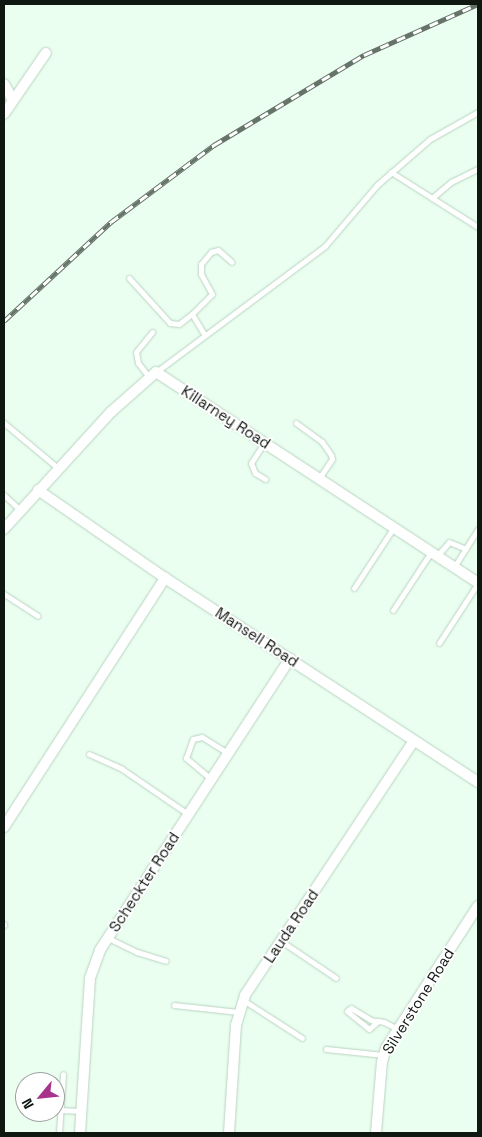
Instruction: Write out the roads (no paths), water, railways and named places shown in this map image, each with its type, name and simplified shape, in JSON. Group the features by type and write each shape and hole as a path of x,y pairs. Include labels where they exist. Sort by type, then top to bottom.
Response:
{"street":[{"path":"4,114 46,53"},
{"path":"4,84 13,100"},
{"path":"4,529 111,412 153,374"},
{"name":"Killarney Road","path":"153,374 320,478 478,583"},
{"name":"Mansell Road","path":"38,490 165,578 478,782"},
{"path":"4,827 165,578"},
{"name":"Scheckter Road","path":"80,1133 90,978 108,938 290,658"},
{"name":"Lauda Road","path":"230,1133 239,1012 243,1000 414,741"},
{"name":"Silverstone Road","path":"376,1133 384,1055 478,906"}],"lane":[{"path":"152,332 136,352 138,362 153,374 324,246 391,172 446,128 478,112"},
{"path":"432,198 451,182 478,169"},
{"path":"391,172 478,227"},
{"path":"128,278 170,323 179,324 212,294 200,270 203,259 218,250 232,262"},
{"path":"192,314 204,334"},
{"path":"4,423 58,468"},
{"path":"296,423 322,442 331,455 332,460 320,478"},
{"path":"264,442 251,463 255,473 265,479"},
{"path":"4,495 20,510"},
{"path":"354,588 394,527"},
{"path":"454,567 478,528"},
{"path":"392,610 434,554 449,542 466,549"},
{"path":"440,643 478,583"},
{"path":"4,594 38,616"},
{"path":"212,779 186,758 193,739 202,737 228,753"},
{"path":"88,754 122,769 188,815"},
{"path":"108,938 137,952 166,961"},
{"path":"281,941 336,978"},
{"path":"243,1000 302,1038"},
{"path":"174,1005 239,1012"},
{"path":"378,1021 369,1029 347,1011 351,1008 398,1030"},
{"path":"326,1049 384,1055"},
{"path":"65,1110 82,1111"}],"railway":[{"path":"4,321 111,222 214,145 364,55 478,4"}]}
